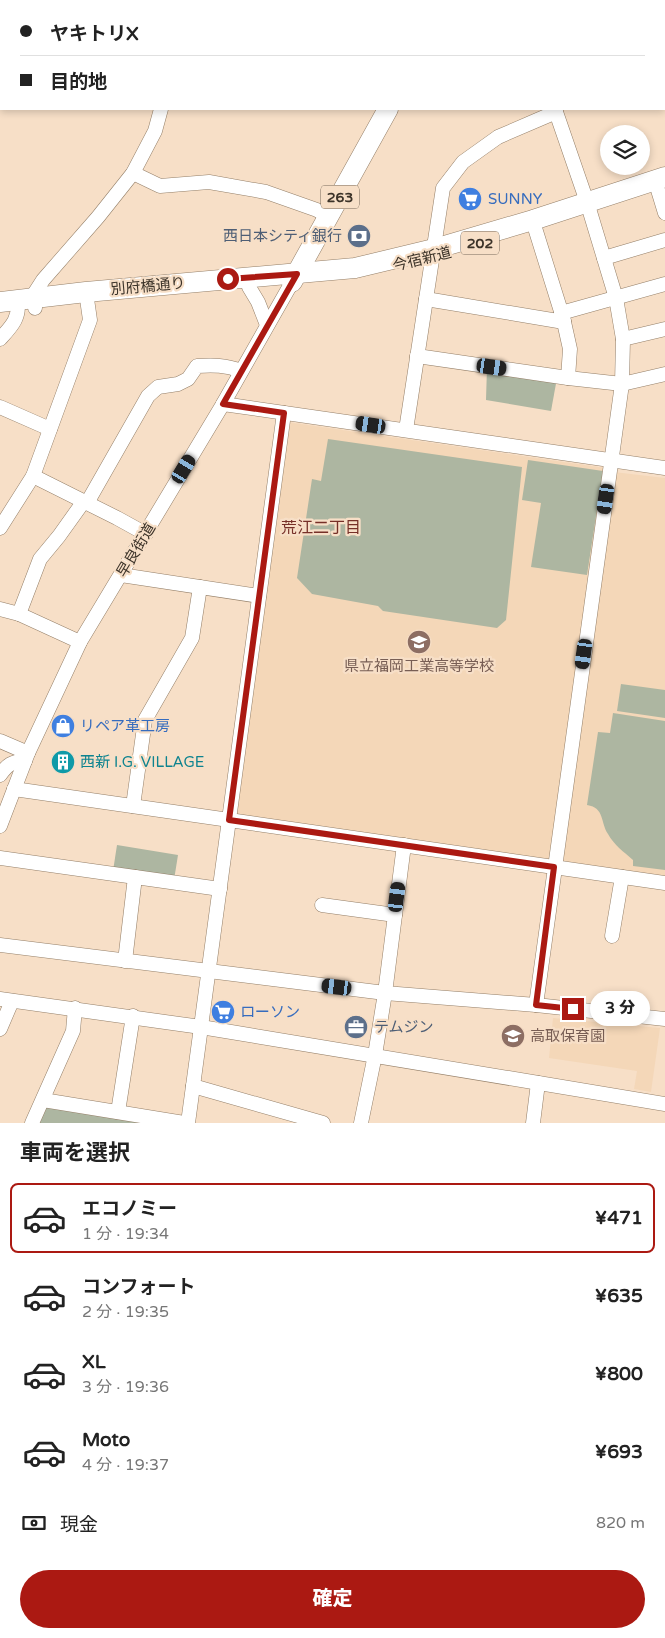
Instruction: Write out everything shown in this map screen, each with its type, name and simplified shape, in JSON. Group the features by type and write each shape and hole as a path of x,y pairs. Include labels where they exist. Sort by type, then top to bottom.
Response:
{"highway":[{"name":"263","path":"294,279 387,110"},
{"name":"今宿新道","path":"294,279 362,273 432,253 533,220 663,185"},
{"name":"今宿新道","path":"432,253 536,228 588,206"},
{"name":"別府橋通り","path":"86,297 249,288 294,279"},
{"name":"別府橋通り","path":"18,305 86,297 294,279"}],"street":[{"path":"0,339 12,325 18,305 34,294 42,280 98,217 133,173 155,131 161,110"},
{"path":"406,430 442,188 463,162 498,137 556,110 616,298 623,339 622,384 536,1005"},
{"path":"133,173 160,186 209,182 266,192 317,210 329,217"},
{"path":"663,185 665,213"},
{"path":"536,228 563,318 570,349 568,378"},
{"path":"604,258 665,240"},
{"name":"早良街道","path":"0,826 26,757 80,642 223,404 294,279"},
{"path":"426,299 563,318 616,298 665,284"},
{"path":"249,288 258,302 267,325"},
{"path":"0,528 33,476 90,320 86,297"},
{"path":"623,339 665,329"},
{"path":"417,356 622,384 665,374"},
{"path":"18,614 40,559 85,502 148,396 158,387 178,384 188,379 197,366 228,366 241,371"},
{"path":"223,404 665,468"},
{"path":"0,407 50,428"},
{"path":"188,1123 284,413"},
{"path":"33,476 146,534"},
{"path":"121,575 260,596"},
{"path":"133,806 145,720 192,638 200,587"},
{"path":"0,609 18,614 80,642"},
{"path":"0,741 26,757"},
{"path":"0,775 6,767 26,757"},
{"path":"14,789 665,883"},
{"path":"361,1123 385,993 404,845"},
{"path":"0,858 220,889"},
{"path":"125,961 135,877"},
{"path":"612,936 622,877"},
{"path":"322,905 395,914"},
{"path":"0,945 385,993 536,1005 665,1019"},
{"path":"0,1029 6,1000 201,1026 665,1104"},
{"path":"32,1123 72,1031 76,1008"},
{"path":"118,1112 133,1016"},
{"path":"533,1123 538,1083"},
{"path":"193,1086 324,1123"},
{"path":"43,1100 184,1123"}],"shaded area":[{"name":"県立福岡工業高等学校","path":"287,422 605,468 549,860 233,816"},
{"path":"614,472 665,478 665,876 563,861"},
{"path":"553,1018 660,1028 651,1092 634,1089 637,1071 549,1058"}],"green space":[{"path":"487,367 557,378 551,411 486,400"},
{"path":"328,439 522,467 506,620 497,628 383,611 378,606 312,594 297,578 312,479 321,481"},
{"path":"528,460 603,471 587,575 531,567 541,503 522,500"},
{"path":"621,684 665,690 665,718 617,711"},
{"path":"613,713 665,721 665,870 633,866 633,860 610,838 597,809 587,805 598,732 610,733"},
{"path":"117,845 178,855 174,880 113,871"},
{"path":"45,1107 149,1123 39,1123"}],"place":[{"name":"SUNNY","path":"470,199"},
{"name":"西日本シティ銀行","path":"359,236"},
{"name":"県立福岡工業高等学校","path":"419,642"},
{"name":"リペア革工房","path":"63,726"},
{"name":"西新 I.G. VILLAGE","path":"63,762"},
{"name":"ローソン","path":"223,1012"},
{"name":"テムジン","path":"356,1027"},
{"name":"高取保育園","path":"513,1036"}],"district":[{"name":"荒江二丁目","path":"321,527"}],"route":[{"path":"228,279 297,274 223,404 284,413 229,820 554,867 536,1005 573,1009"}]}
